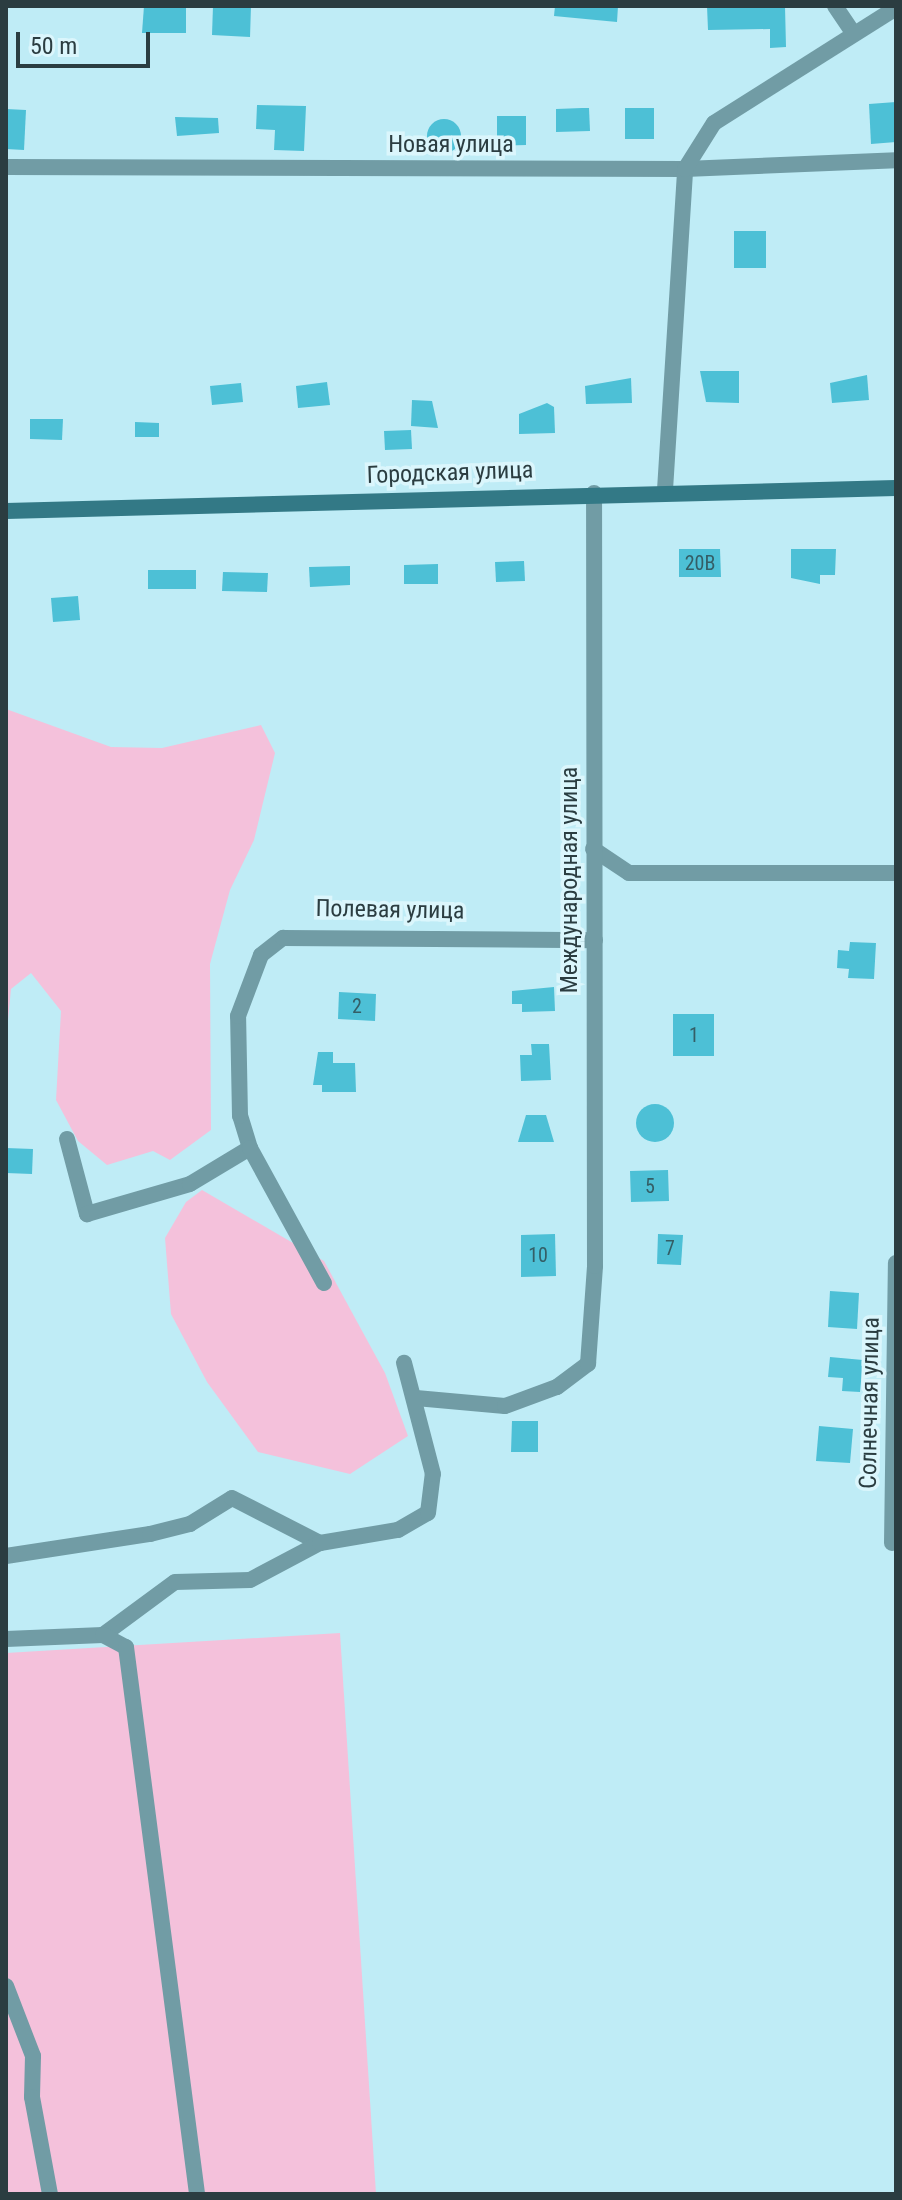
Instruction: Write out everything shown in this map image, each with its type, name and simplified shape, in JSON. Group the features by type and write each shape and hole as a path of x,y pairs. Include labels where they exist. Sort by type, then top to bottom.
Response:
{"main road":[{"name":"Городская улица","path":"6,511 665,490 896,488"}],"street":[{"path":"835,6 853,33"},
{"path":"850,6 853,33"},
{"path":"665,490 685,169 714,123 896,8"},
{"name":"Новая улица","path":"6,167 685,169 896,160"},
{"name":"Международная улица","path":"416,1398 505,1406 576,1375 588,1364 595,1266 594,493"},
{"path":"593,849 629,873 896,873"},
{"name":"Полевая улица","path":"324,1283 250,1148 240,1116 238,1016 261,955 283,938 595,940"},
{"path":"67,1139 87,1214 190,1184 250,1148"},
{"name":"Солнечная улица","path":"892,1543 896,1263"},
{"path":"103,1635 175,1582 250,1580 320,1543 398,1530 428,1513 433,1474 416,1398 404,1363"},
{"path":"6,1556 150,1534 190,1524 232,1498 320,1543"},
{"path":"6,1639 103,1635 126,1647 197,2194"},
{"path":"6,1986 33,2056 32,2097 50,2194"}],"shaded area":[{"path":"6,709 111,747 162,748 261,725 275,753 254,840 230,890 210,964 211,1130 170,1160 153,1151 107,1165 78,1141 56,1100 61,1011 31,973 11,989 6,1041"},
{"path":"202,1190 324,1261 385,1373 408,1436 350,1474 258,1452 207,1382 171,1314 165,1238 186,1202"},
{"path":"340,1633 376,2194 6,2194 6,1653"}],"building":[{"path":"144,6 186,6 186,33 142,33"},
{"path":"213,6 251,6 250,37 212,35"},
{"path":"555,6 618,6 617,22 554,16"},
{"path":"707,6 785,6 786,47 770,48 770,29 708,30"},
{"path":"896,102 896,142 871,144 869,104"},
{"path":"257,105 306,106 304,151 274,150 275,130 256,129"},
{"path":"589,108 590,131 556,132 556,109"},
{"path":"625,108 654,108 654,139 625,139"},
{"path":"6,109 26,110 24,150 6,149"},
{"path":"497,116 526,116 526,145 497,146"},
{"path":"175,117 218,118 219,133 177,136"},
{"path":"444,119 456,124 461,136 456,148 444,153 432,148 427,136 432,124"},
{"path":"734,231 766,231 766,268 734,268"},
{"path":"700,371 739,371 739,403 706,402"},
{"path":"867,375 869,400 832,403 830,383"},
{"path":"631,378 632,403 586,404 585,386"},
{"path":"327,382 330,405 298,408 296,386"},
{"path":"241,383 243,402 212,405 210,386"},
{"path":"412,400 432,401 438,428 411,426"},
{"path":"547,403 554,407 555,433 519,434 519,414"},
{"path":"30,419 63,419 62,440 30,439"},
{"path":"135,422 159,423 159,437 135,437"},
{"path":"411,430 412,449 385,450 384,431"},
{"path":"679,549 720,549 721,577 679,577"},
{"path":"791,549 836,549 835,575 820,575 820,584 791,578"},
{"path":"524,561 525,581 496,582 495,562"},
{"path":"438,564 438,584 404,584 404,565"},
{"path":"350,566 350,585 310,587 309,567"},
{"path":"148,570 196,570 196,589 148,589"},
{"path":"223,572 268,573 267,592 222,591"},
{"path":"78,596 80,620 53,622 51,598"},
{"path":"850,942 876,943 874,979 848,978 849,969 837,968 838,950 849,951"},
{"path":"554,987 555,1011 522,1012 522,1004 512,1004 512,991"},
{"path":"339,992 376,994 375,1021 338,1019"},
{"path":"673,1014 714,1014 714,1056 673,1056"},
{"path":"531,1044 549,1044 551,1080 521,1081 520,1055 532,1055"},
{"path":"318,1052 333,1052 333,1063 355,1063 356,1092 322,1092 322,1085 313,1085"},
{"path":"655,1104 669,1109 674,1123 669,1137 655,1142 641,1137 636,1123 641,1109"},
{"path":"526,1115 546,1115 554,1142 518,1142"},
{"path":"6,1148 33,1149 32,1174 6,1173"},
{"path":"668,1170 669,1201 631,1202 630,1171"},
{"path":"555,1234 556,1276 521,1277 521,1235"},
{"path":"658,1234 683,1235 681,1265 657,1264"},
{"path":"830,1291 859,1293 857,1329 828,1327"},
{"path":"830,1357 863,1360 860,1392 842,1391 843,1378 828,1377"},
{"path":"512,1421 538,1421 538,1452 511,1452"},
{"path":"819,1426 853,1429 850,1463 816,1461"}]}
